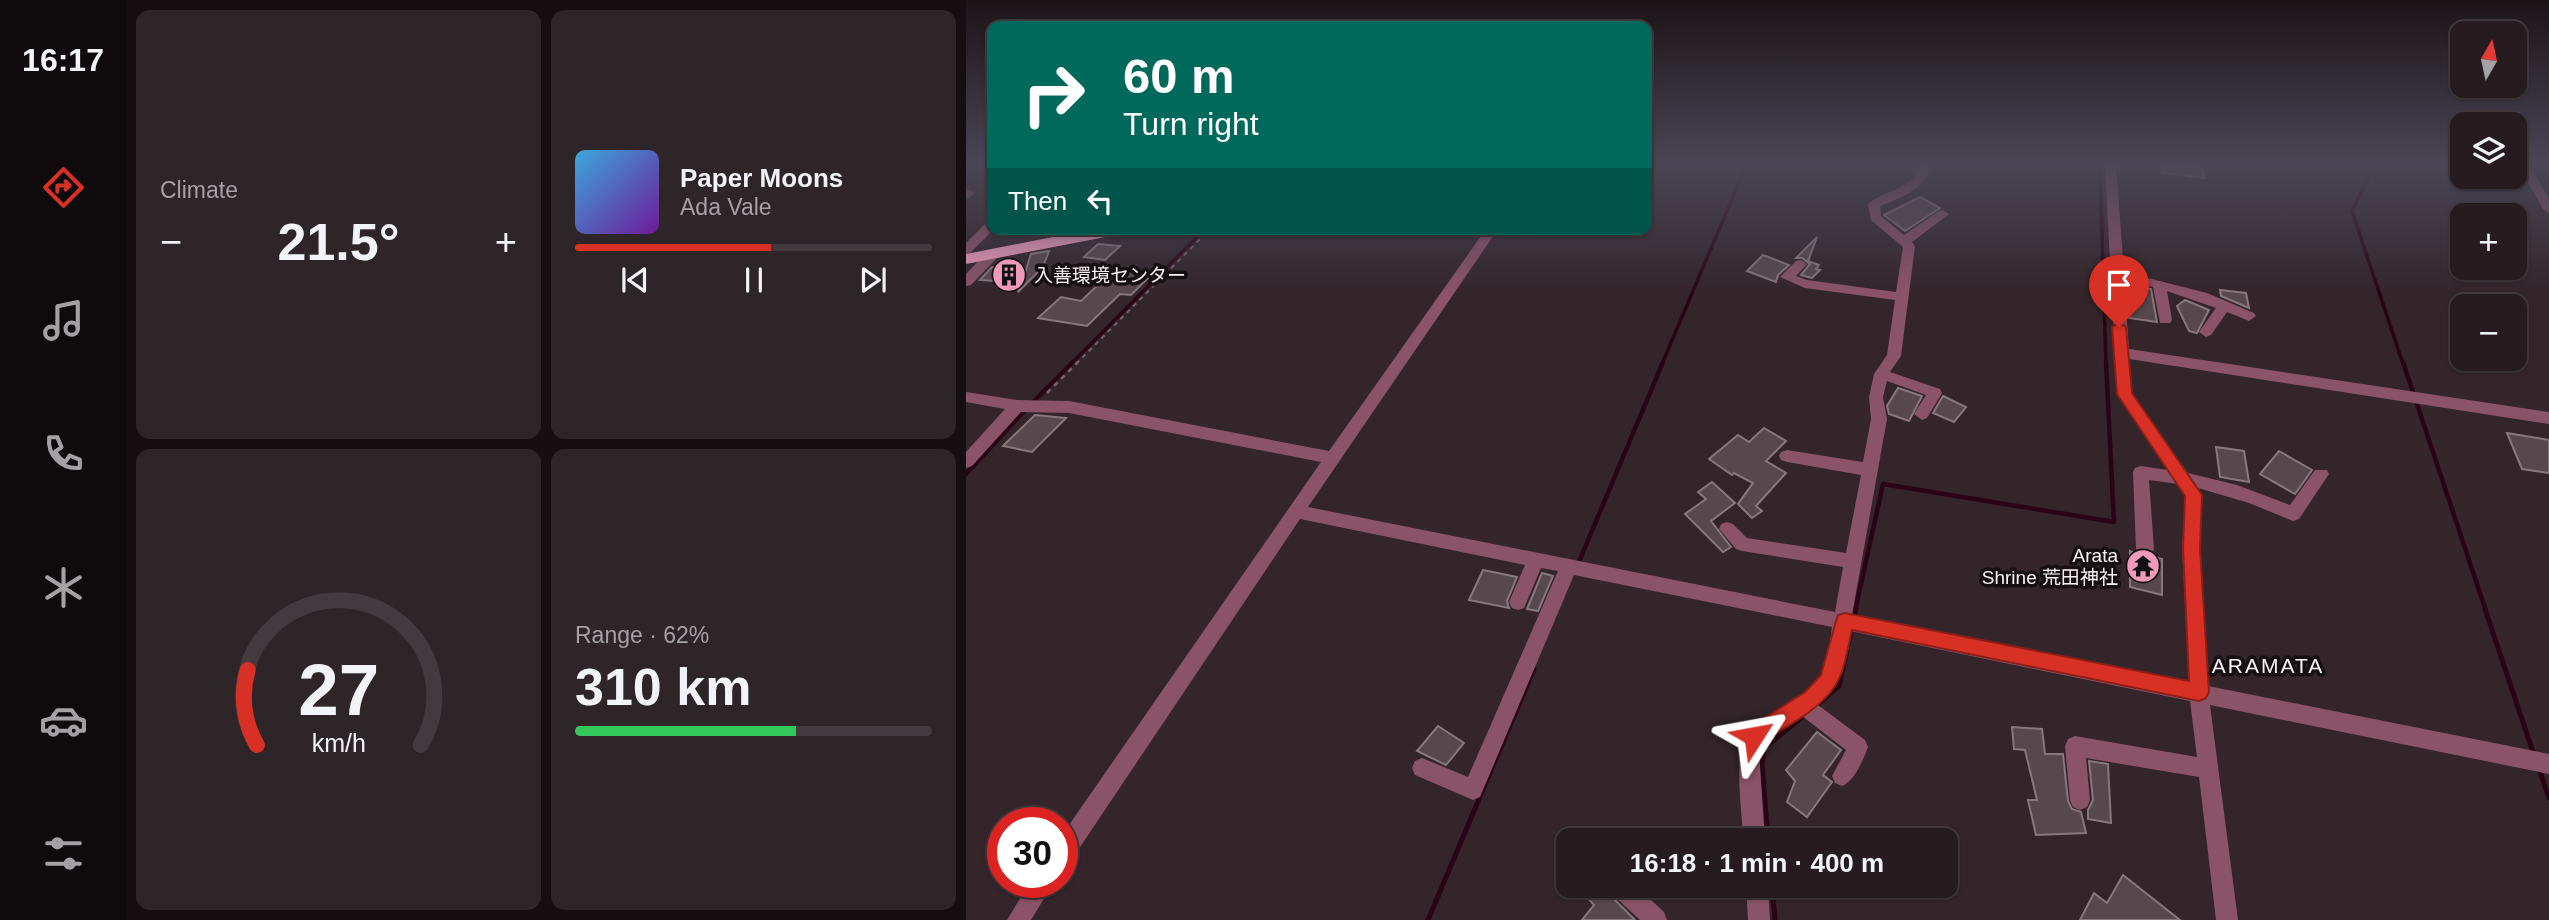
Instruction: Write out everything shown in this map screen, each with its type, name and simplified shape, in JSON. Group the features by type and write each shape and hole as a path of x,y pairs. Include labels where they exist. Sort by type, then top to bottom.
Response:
{"highway":[{"path":"966,260 1090,235"}],"street":[{"path":"1753,828 1749,751 1754,736 1802,704 1828,681 1845,621 1880,419 1876,397 1881,373 1894,356 1909,246 1875,217 1874,209"},
{"path":"2114,209 2124,394 2194,495 2192,548 2199,692 2227,920"},
{"path":"1904,241 1943,214"},
{"path":"966,250 987,229"},
{"path":"1078,831 1488,235"},
{"path":"966,282 993,254"},
{"path":"1801,264 1787,277 1805,284 1902,297"},
{"path":"2118,275 2202,296 2249,316"},
{"path":"2159,284 2165,320"},
{"path":"2206,332 2224,306"},
{"path":"2120,352 2549,418"},
{"path":"1881,373 1935,393 1922,414"},
{"path":"966,397 1025,406 1069,407 1333,458"},
{"path":"966,462 1025,406"},
{"path":"1787,456 1871,470"},
{"path":"2145,549 2141,472 2203,481 2256,496 2292,514 2321,474"},
{"path":"1296,511 2549,764"},
{"path":"1727,529 1742,544 1855,562"},
{"path":"1518,602 1536,559"},
{"path":"1422,768 1473,790 1569,566"},
{"path":"1802,704 1858,747 1842,776"},
{"path":"2080,800 2075,746 2209,769"},
{"path":"1018,920 1033,898"},
{"path":"1633,898 1656,920"},
{"path":"1757,898 1759,920"}],"path":[{"path":"1025,406 1204,235"}],"building":[{"path":"1896,209 1939,209 1905,231 1884,215"},
{"path":"1817,237 1808,261 1819,265 1816,269 1820,270 1812,278 1801,275 1810,264 1802,258 1796,258"},
{"path":"1098,244 1120,246 1105,260 1084,257"},
{"name":"入善環境センター","path":"1049,251 1043,267 1018,292 1021,283 980,280 992,267 1026,270 1031,254"},
{"path":"1763,255 1789,265 1778,275 1776,282 1747,271"},
{"path":"1115,269 1152,274 1131,295 1120,294 1087,326 1038,318 1061,297 1081,301"},
{"path":"2127,284 2151,289 2157,322 2129,318"},
{"path":"2220,290 2246,293 2249,308 2221,296"},
{"path":"2185,300 2209,310 2197,333 2189,331 2177,306"},
{"path":"1898,388 1922,396 1909,421 1889,414 1887,406"},
{"path":"1943,396 1966,407 1954,422 1933,413"},
{"path":"1035,415 1066,418 1032,452 1003,446"},
{"path":"1764,428 1786,441 1766,461 1786,473 1756,506 1762,511 1752,518 1738,504 1753,483 1734,473 1732,475 1709,459 1738,435 1749,442"},
{"path":"2507,433 2549,440 2549,473 2522,469"},
{"path":"2216,447 2244,451 2249,482 2220,477"},
{"path":"2279,451 2312,470 2295,494 2260,474"},
{"path":"1712,482 1735,503 1711,521 1731,547 1723,552 1685,514 1706,499 1698,492"},
{"path":"2130,551 2144,558 2152,556 2162,559 2162,595 2130,587"},
{"path":"1483,570 1517,577 1507,601 1509,608 1469,600"},
{"path":"1542,573 1553,576 1538,611 1527,609"},
{"path":"1438,726 1464,743 1446,765 1417,751"},
{"path":"2012,727 2042,729 2045,754 2063,754 2068,801 2072,809 2081,812 2086,833 2036,835 2028,800 2037,800 2025,750 2014,749"},
{"path":"1817,732 1841,750 1823,775 1832,782 1807,817 1787,802 1795,781 1786,770"},
{"path":"2089,761 2108,764 2111,823 2088,819 2088,810 2093,800"},
{"path":"2123,875 2180,920 2080,920 2094,893 2107,903"},
{"path":"1588,898 1613,898 1635,920 1582,920 1594,905"}],"waterway":[{"path":"1662,364 1728,209"},
{"path":"2101,209 2106,364"},
{"path":"2353,209 2403,364"},
{"path":"1071,364 1199,235"},
{"path":"1578,564 1663,362"},
{"path":"1855,611 1883,484 2114,522 2106,362"},
{"path":"2403,362 2486,611"},
{"path":"1031,404 1071,364"},
{"path":"966,474 1025,410"},
{"path":"1818,704 1839,686 1856,609"},
{"path":"2485,609 2534,755"},
{"path":"1428,920 1534,669"},
{"path":"1767,828 1762,764 1764,748 1806,714"},
{"path":"2539,769 2549,798"},
{"path":"1773,898 1775,920"}],"place":[{"name":"入善環境センター","path":"1009,275"},
{"name":"Arata Shrine 荒田神社","path":"2143,566"}],"district":[{"name":"ARAMATA","path":"2268,665"}],"route":[{"path":"1754,736 1812,698 1828,681 1845,621 2199,692 2192,548 2194,495 2181,472 2143,424 2124,394 2119,327"}]}
